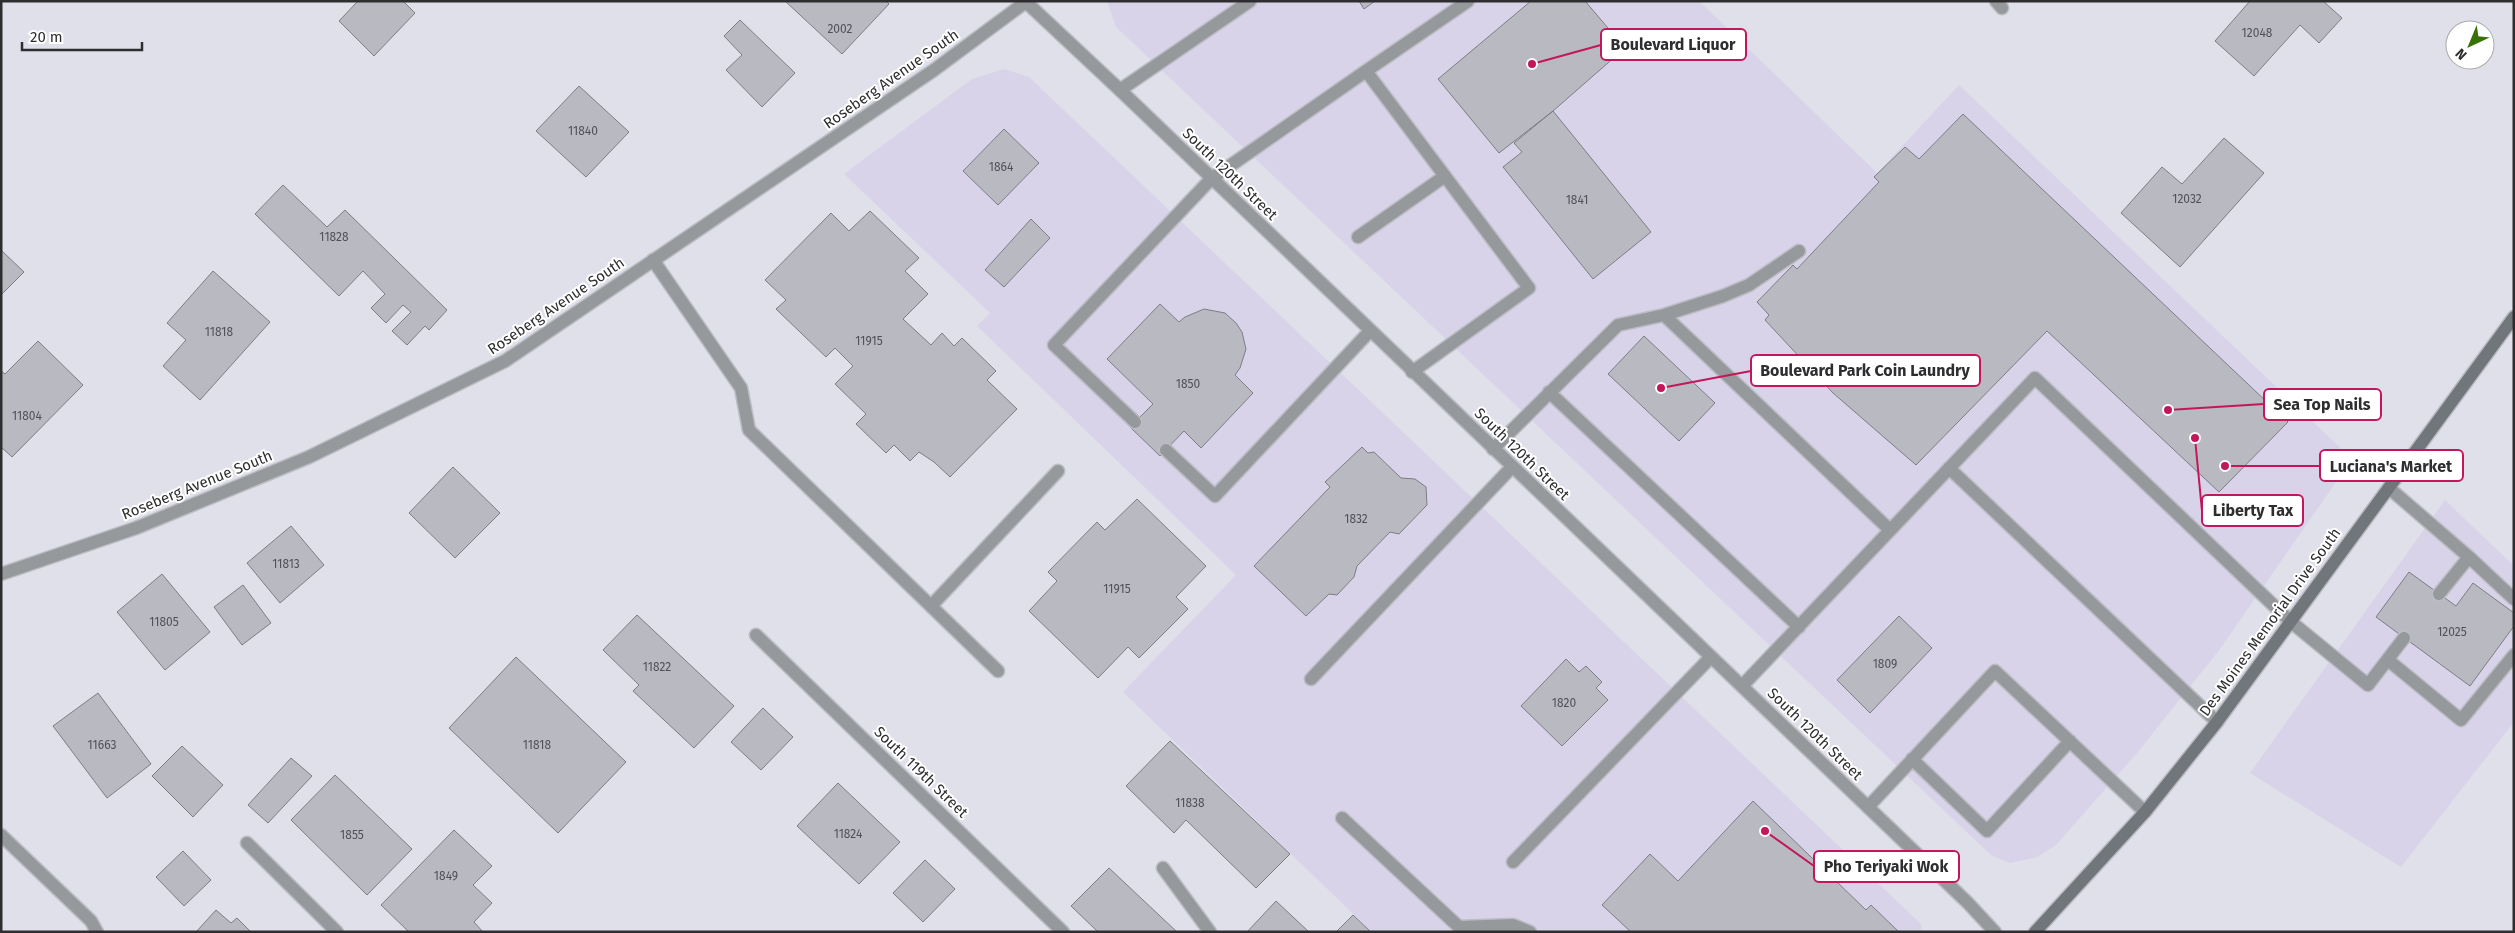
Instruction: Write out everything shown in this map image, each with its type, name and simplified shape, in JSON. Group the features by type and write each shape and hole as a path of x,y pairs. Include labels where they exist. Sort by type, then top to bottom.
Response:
{"main road":[{"name":"Des Moines Memorial Drive South","path":"2035,932 2145,812 2217,722 2514,317"}],"street":[{"path":"1120,90 1250,1"},
{"path":"1135,422 1054,345 1211,179 1468,1"},
{"name":"South 120th Street","path":"1026,2 1742,686 1968,903 1995,932"},
{"name":"Roseberg Avenue South","path":"1,574 136,528 309,457 505,361 934,70 1026,2"},
{"path":"1366,71 1529,288 1412,372"},
{"path":"1358,237 1445,176"},
{"path":"1493,449 1618,325 1664,316 1723,296 1748,285 1799,250"},
{"path":"653,260 741,388 749,430 998,671"},
{"path":"1664,316 1890,530"},
{"path":"1166,450 1215,496 1370,331"},
{"path":"1742,686 2035,378 2290,621 2368,685 2404,638"},
{"path":"1550,392 1799,627"},
{"path":"1311,679 1512,467"},
{"path":"1949,468 2217,722"},
{"path":"931,606 1058,471"},
{"path":"2389,488 2469,556 2514,599"},
{"path":"2439,594 2469,556"},
{"name":"South 119th Street","path":"756,635 1064,932"},
{"path":"2388,660 2461,720 2514,654"},
{"path":"1513,862 1711,657"},
{"path":"1868,807 1995,670 2145,812"},
{"path":"1912,760 1987,831 2070,742"},
{"path":"1342,818 1459,927 1513,924 1530,932"},
{"path":"1,835 91,921 97,932"},
{"path":"247,843 336,932"},
{"path":"1163,868 1210,932"}],"shaded area":[{"path":"1107,1 1699,1 1877,173 1959,85 2352,459 2220,649 2137,753 2056,845 2037,857 2010,863 1991,855 1116,27"},
{"path":"1004,69 1029,77 1921,924 1922,932 1372,932 1123,692 1236,575 977,326 990,313 844,174 972,79"},
{"path":"2445,500 2514,566 2514,722 2401,867 2250,773"}],"building":[{"path":"358,1 403,1 415,13 374,56 339,21"},
{"path":"785,1 886,1 889,4 842,54"},
{"path":"1359,1 1375,1 1364,9"},
{"path":"1531,1 1585,1 1625,48 1553,111 1499,153 1438,79"},
{"path":"2250,1 2323,1 2342,18 2319,43 2300,25 2254,76 2215,41"},
{"path":"740,20 795,73 762,107 726,70 742,55 724,36"},
{"path":"579,86 629,132 586,177 536,131"},
{"path":"1553,111 1651,232 1593,279 1503,167 1522,152 1514,143"},
{"path":"1963,114 2288,422 2219,492 2047,331 1916,465 1833,393 1765,320 1769,315 1757,302 1793,265 1797,269 1879,182 1874,177 1905,147 1919,159"},
{"path":"1004,129 1039,163 998,205 963,171"},
{"path":"2224,138 2264,173 2180,267 2121,213 2162,167 2182,184"},
{"path":"283,185 327,227 345,210 447,310 429,330 425,326 407,345 392,331 411,312 403,305 386,323 371,308 385,294 363,271 339,296 255,214"},
{"path":"870,211 919,258 905,271 928,294 903,319 931,345 942,333 954,346 962,338 996,371 987,380 1017,409 950,477 934,462 919,452 910,461 894,445 886,453 856,424 866,414 835,384 853,366 835,348 826,357 776,309 786,300 765,280 831,213 849,231"},
{"path":"1031,219 1050,238 1004,287 985,270"},
{"path":"1,250 24,272 1,295"},
{"path":"213,271 270,322 200,400 163,366 186,340 167,323"},
{"path":"1160,304 1179,322 1185,317 1204,309 1225,313 1236,323 1242,332 1246,349 1240,368 1235,375 1253,393 1201,448 1184,431 1160,456 1130,427 1153,404 1107,359"},
{"path":"1644,336 1715,403 1679,441 1608,374"},
{"path":"38,341 83,385 12,457 1,447 1,371 5,374"},
{"path":"1362,447 1368,453 1374,452 1401,478 1415,479 1426,487 1427,505 1399,534 1390,532 1357,566 1354,577 1337,595 1329,594 1306,616 1254,566 1330,487 1325,482"},
{"path":"453,467 500,513 455,558 409,513"},
{"path":"1137,499 1206,566 1176,597 1188,609 1139,658 1128,647 1098,678 1029,611 1057,581 1048,572 1097,522 1105,530"},
{"path":"291,526 324,565 280,603 247,563"},
{"path":"2409,572 2456,606 2473,583 2514,613 2514,626 2470,686 2376,617"},
{"path":"162,574 210,632 165,670 117,612"},
{"path":"243,585 271,623 242,645 214,607"},
{"path":"637,615 734,706 694,748 633,691 639,685 603,650"},
{"path":"1899,616 1932,648 1870,713 1837,680"},
{"path":"516,657 626,762 558,833 449,728"},
{"path":"1566,659 1579,672 1586,666 1602,682 1596,688 1608,700 1562,746 1521,706"},
{"path":"98,693 151,764 107,798 53,726"},
{"path":"763,708 793,737 761,770 731,742"},
{"path":"1170,741 1290,854 1256,888 1186,820 1174,833 1126,786"},
{"path":"182,746 223,785 193,817 152,776"},
{"path":"291,758 312,776 268,823 248,805"},
{"path":"335,775 412,849 367,895 291,820"},
{"path":"838,783 900,842 859,884 797,826"},
{"path":"1753,801 1866,910 1871,905 1899,932 1631,932 1602,905 1650,854 1678,881"},
{"path":"454,830 492,866 473,885 492,903 474,922 483,932 409,932 381,905"},
{"path":"183,851 211,880 184,906 156,877"},
{"path":"925,860 955,889 923,922 893,893"},
{"path":"1109,868 1177,932 1098,932 1071,906"},
{"path":"1276,901 1309,932 1247,932"},
{"path":"216,910 231,923 237,918 251,932 196,932"},
{"path":"1353,915 1371,932 1336,932"}],"place":[{"name":"Boulevard Liquor","path":"1532,64"},
{"name":"Boulevard Park Coin Laundry","path":"1661,388"},
{"name":"Sea Top Nails","path":"2168,410"},
{"name":"Liberty Tax","path":"2195,438"},
{"name":"Luciana's Market","path":"2225,466"},
{"name":"Pho Teriyaki Wok","path":"1765,831"}]}
